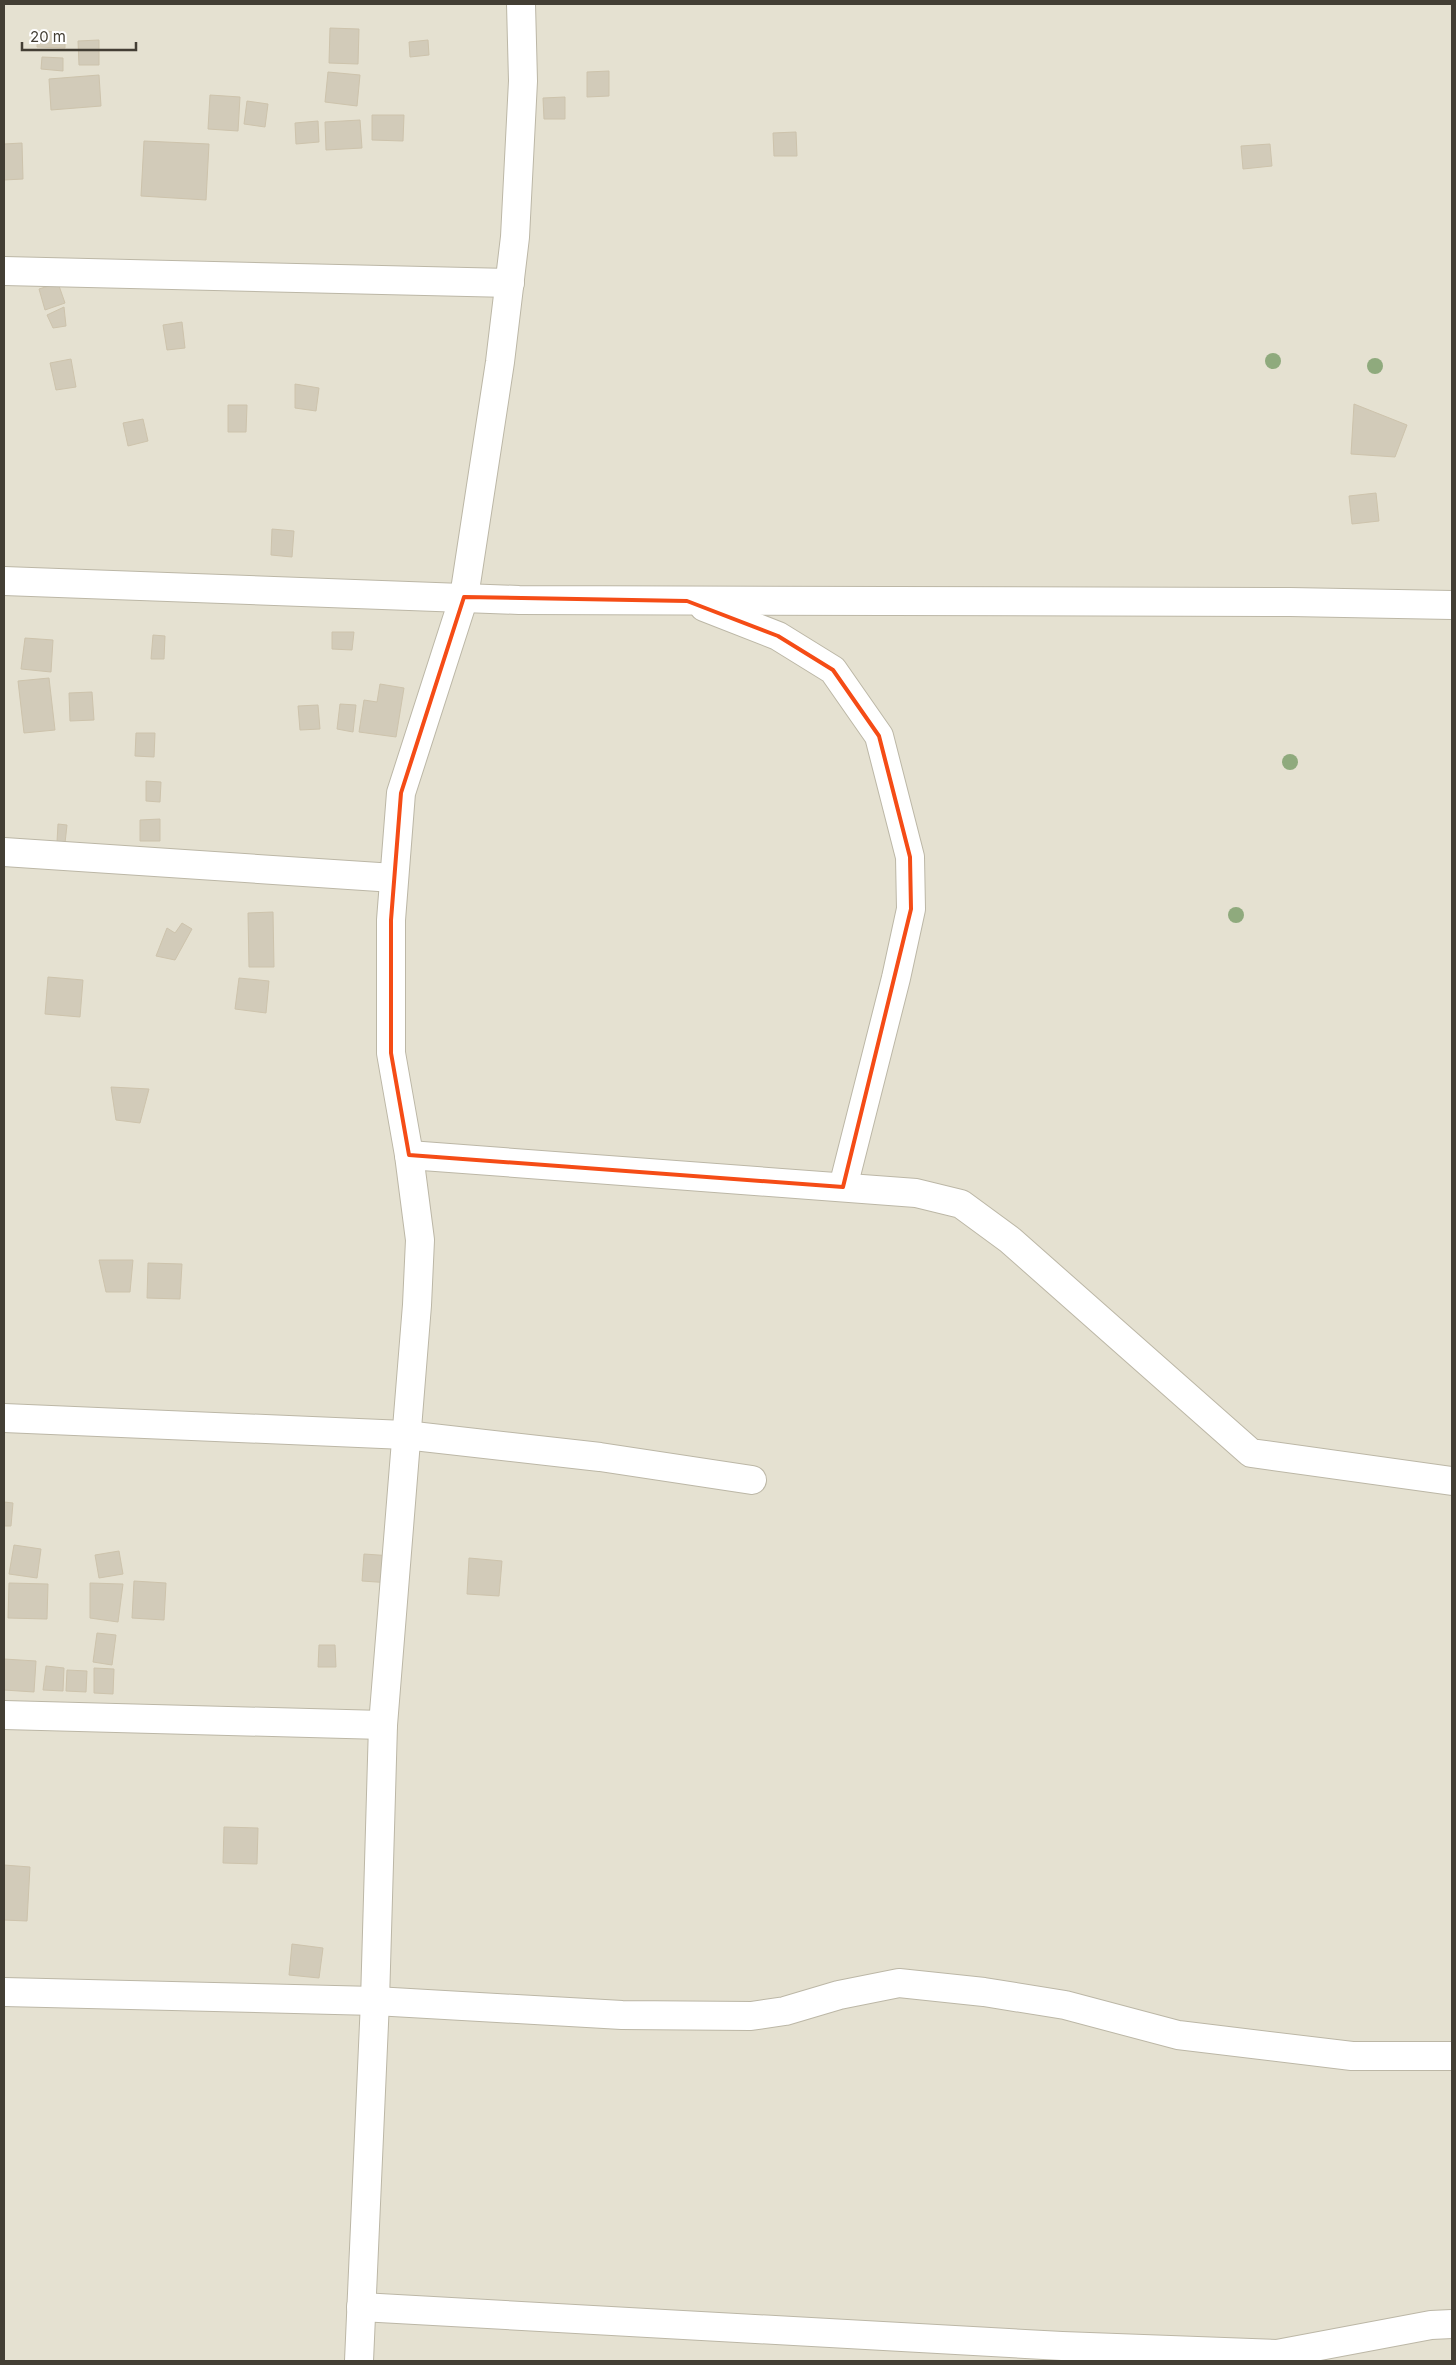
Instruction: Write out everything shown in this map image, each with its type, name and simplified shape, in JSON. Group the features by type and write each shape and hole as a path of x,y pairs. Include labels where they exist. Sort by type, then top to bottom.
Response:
{"street":[{"path":"359,2361 383,1724 420,1240 409,1154 391,1053 391,920 401,793 464,597 510,282 515,237 523,81 521,4"},
{"path":"4,271 510,282"},
{"path":"4,581 519,600 1270,602 1452,605"},
{"path":"687,601 778,636 833,670 879,736 910,857 911,909 896,978 843,1187"},
{"path":"4,852 394,878"},
{"path":"409,1154 916,1193 960,1204 1010,1240 1251,1454 1452,1481"},
{"path":"4,1418 405,1435 600,1457 752,1480"},
{"path":"4,1715 383,1724"},
{"path":"4,1992 374,2001 622,2015 751,2016 785,2011 839,1995 898,1983 984,1992 1065,2005 1178,2035 1352,2056 1452,2056"},
{"path":"361,2307 1053,2345 1277,2354 1431,2325 1452,2324"}],"highlighted area":[{"path":"464,597 687,601 778,636 833,670 879,736 910,857 911,909 843,1187 409,1155 391,1053 391,920 401,793"}],"shaded area":[{"path":"4,4 1452,4 1452,2361 4,2361"}],"building":[{"path":"330,28 359,29 358,64 329,63"},
{"path":"38,31 65,32 65,48 37,47"},
{"path":"99,40 99,65 79,65 78,41"},
{"path":"428,40 429,55 410,57 409,42"},
{"path":"42,57 63,58 63,71 41,69"},
{"path":"609,71 609,96 587,97 587,72"},
{"path":"328,72 360,75 357,106 325,102"},
{"path":"99,75 101,106 51,110 49,79"},
{"path":"210,95 240,97 238,131 208,129"},
{"path":"565,97 565,119 544,119 543,98"},
{"path":"247,101 268,104 265,127 244,124"},
{"path":"372,115 404,115 403,141 372,140"},
{"path":"360,120 362,148 326,150 325,122"},
{"path":"318,121 319,142 296,144 295,123"},
{"path":"796,132 797,156 774,156 773,133"},
{"path":"144,141 209,144 206,200 141,196"},
{"path":"22,143 23,179 4,180 4,144"},
{"path":"1270,144 1272,166 1243,169 1241,146"},
{"path":"58,283 65,303 45,310 39,289"},
{"path":"64,307 66,326 53,328 47,315"},
{"path":"182,322 185,348 167,350 163,325"},
{"path":"71,359 76,387 56,390 50,363"},
{"path":"295,384 319,388 316,411 295,408"},
{"path":"1354,404 1407,425 1395,457 1351,454"},
{"path":"228,405 247,405 246,432 228,432"},
{"path":"143,419 148,441 128,446 123,423"},
{"path":"1376,493 1379,521 1352,524 1349,496"},
{"path":"272,529 294,531 292,557 271,555"},
{"path":"332,632 354,632 352,650 332,649"},
{"path":"153,635 165,636 164,659 151,659"},
{"path":"25,638 53,640 51,672 21,669"},
{"path":"49,678 55,730 24,733 18,681"},
{"path":"380,684 404,688 396,737 359,732 364,700 377,702"},
{"path":"92,692 94,720 70,721 69,693"},
{"path":"340,704 356,705 353,732 337,729"},
{"path":"318,705 320,729 300,730 298,706"},
{"path":"136,733 155,733 154,757 135,756"},
{"path":"146,781 161,782 160,802 146,801"},
{"path":"160,819 160,841 140,841 140,820"},
{"path":"58,824 67,825 65,843 57,842"},
{"path":"273,912 274,967 249,967 248,913"},
{"path":"182,923 192,929 175,960 156,956 167,928 175,933"},
{"path":"48,977 83,980 80,1017 45,1014"},
{"path":"239,978 269,981 266,1013 235,1009"},
{"path":"111,1087 149,1089 140,1123 116,1120"},
{"path":"99,1260 133,1260 130,1292 106,1292"},
{"path":"148,1263 182,1264 180,1299 147,1298"},
{"path":"4,1502 13,1503 11,1526 4,1526"},
{"path":"14,1545 41,1549 37,1578 9,1574"},
{"path":"119,1551 123,1574 99,1578 95,1555"},
{"path":"364,1554 393,1556 391,1583 362,1581"},
{"path":"469,1558 502,1561 499,1596 467,1594"},
{"path":"134,1581 166,1583 164,1620 132,1618"},
{"path":"9,1583 48,1584 47,1619 8,1618"},
{"path":"90,1583 123,1584 118,1622 90,1618"},
{"path":"97,1633 116,1635 112,1665 93,1662"},
{"path":"319,1645 335,1645 336,1667 318,1667"},
{"path":"4,1659 36,1661 34,1692 4,1690"},
{"path":"46,1666 64,1668 63,1691 43,1690"},
{"path":"94,1668 114,1669 113,1694 94,1693"},
{"path":"67,1670 87,1671 86,1692 66,1691"},
{"path":"224,1827 258,1828 257,1864 223,1863"},
{"path":"4,1865 30,1867 27,1921 4,1920"},
{"path":"292,1944 323,1948 319,1978 289,1975"}]}
